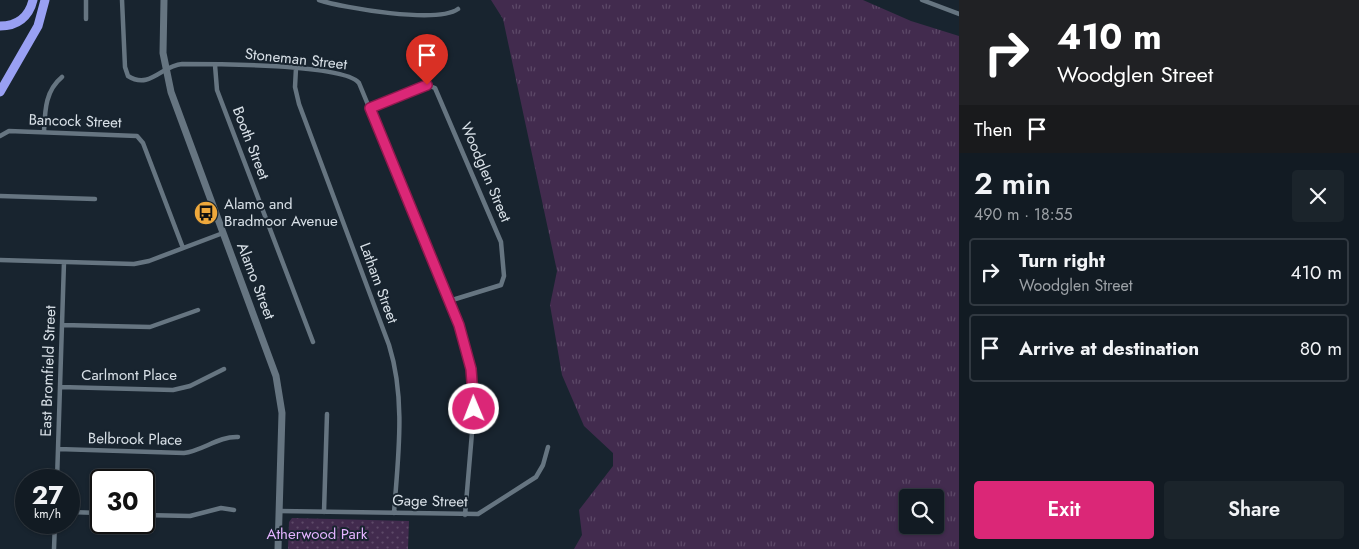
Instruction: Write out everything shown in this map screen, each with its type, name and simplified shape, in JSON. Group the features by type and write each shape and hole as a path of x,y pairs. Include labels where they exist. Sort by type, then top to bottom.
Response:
{"highway":[{"path":"0,26 22,20 30,10 33,0"},
{"path":"0,92 38,26 45,0"}],"main road":[{"name":"Alamo Street","path":"164,0 163,53 171,92 271,357 278,386 282,413 278,549"}],"street":[{"path":"86,0 86,19"},
{"name":"Stoneman Street","path":"122,0 125,67 128,76 135,79 150,80 176,64 214,64 327,71 354,78 359,82 449,300 464,342 473,383 474,409 465,515"},
{"path":"319,0 345,7 420,15 446,15 458,9"},
{"path":"922,0 959,14"},
{"name":"Booth Street","path":"214,64 218,90 313,342"},
{"name":"Latham Street","path":"296,68 296,87 299,104 388,345 396,372 400,416 394,513"},
{"path":"44,132 45,109 48,96 54,84 62,78"},
{"name":"Woodglen Street","path":"370,108 427,85 435,88 495,226 501,242 504,276 501,285 449,300"},
{"name":"Bancock Street","path":"0,136 10,131 133,136 141,139 183,248"},
{"path":"0,196 96,199"},
{"path":"0,260 134,264 223,233"},
{"name":"East Bromfield Street","path":"57,469 64,262"},
{"path":"62,325 150,327 198,310"},
{"name":"Carlmont Place","path":"60,386 172,390 190,386 224,369"},
{"path":"324,512 328,414"},
{"name":"Belbrook Place","path":"58,449 184,453 200,450 226,438 238,437"},
{"name":"Gage Street","path":"279,511 465,515 484,512 530,482 540,471 548,447"},
{"path":"155,515 190,516 221,508 234,510"},
{"path":"54,549 55,534"}],"green space":[{"path":"491,0 863,0 911,21 959,36 959,549 574,549 582,535 579,510 613,466 613,453 584,426 562,375 550,305 557,271 503,19"},
{"name":"Atherwood Park","path":"292,518 409,521 408,549 288,549 289,522"}],"place":[{"name":"Alamo and Bradmoor Avenue","path":"206,213"}],"route":[{"path":"427,85 370,108 459,325 471,369 474,409"}]}
